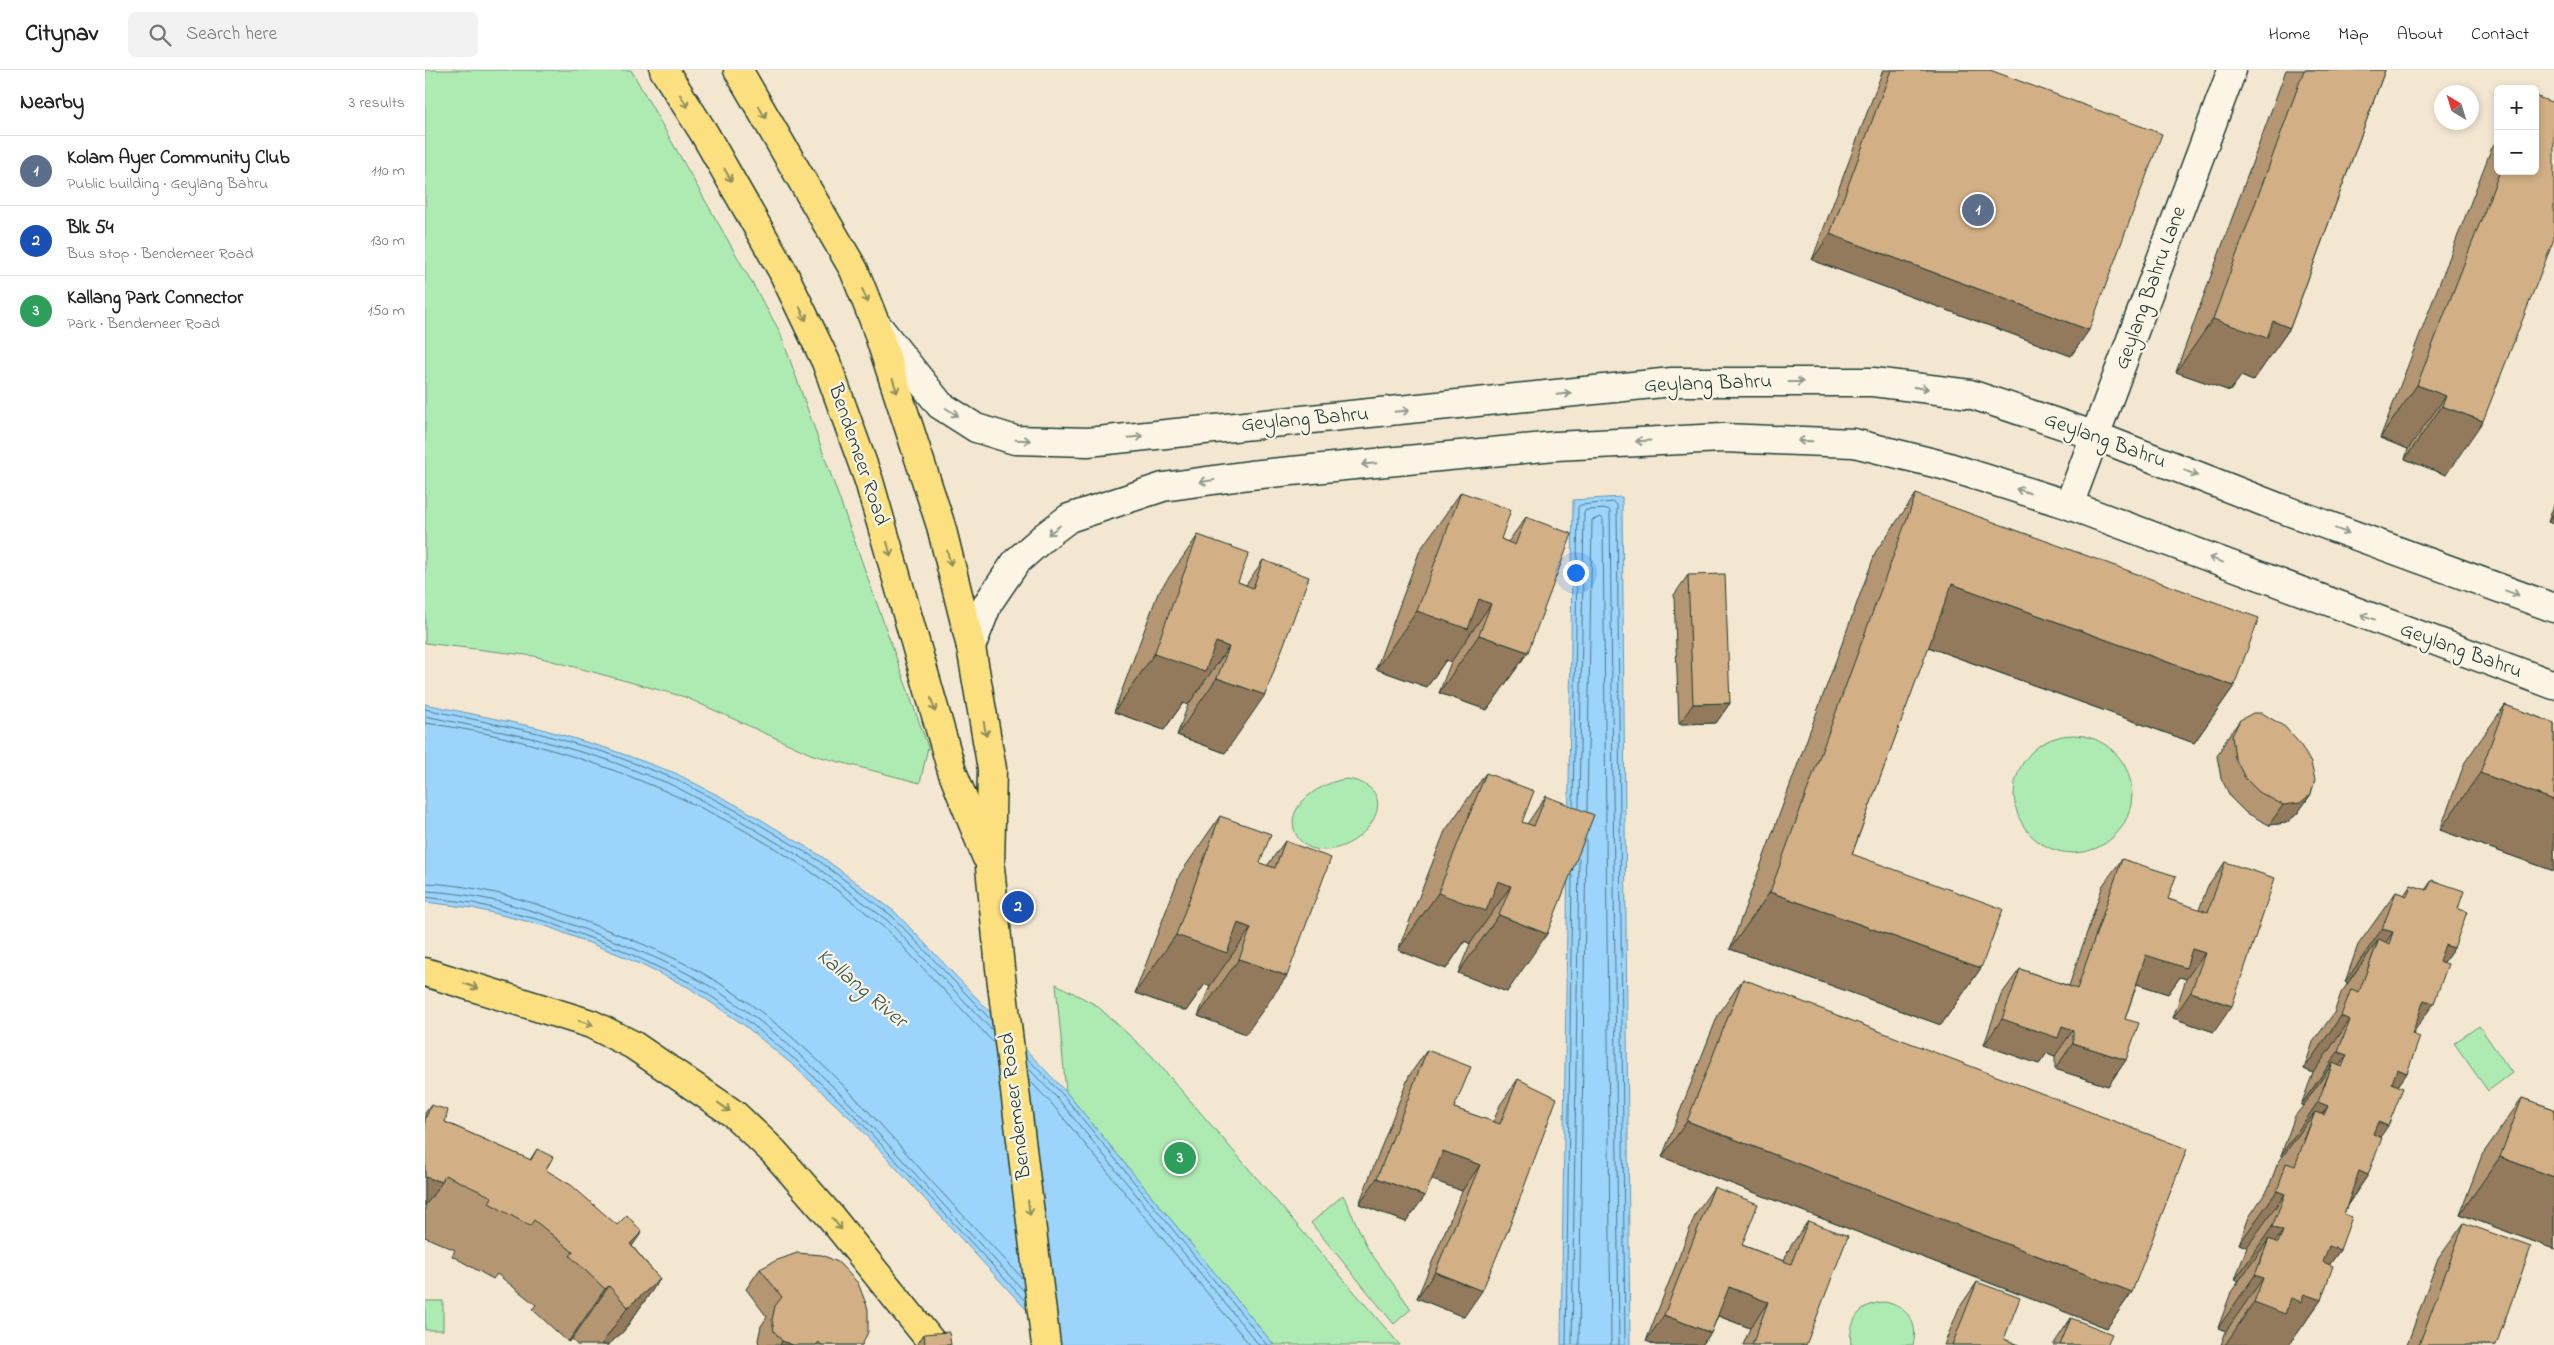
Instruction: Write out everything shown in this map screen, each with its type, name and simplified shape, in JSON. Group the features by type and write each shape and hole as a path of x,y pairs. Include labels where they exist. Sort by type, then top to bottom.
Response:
{"main road":[{"name":"Bendemeer Road","path":"664,70 703,132 782,270 826,362 869,481 952,771 990,867"},
{"name":"Bendemeer Road","path":"738,70 854,270 875,323 941,526 971,647 992,769 990,867 1000,968 1046,1345"},
{"name":"Geylang Bahru Lane","path":"2069,505 2097,436 2232,70"},
{"name":"Geylang Bahru","path":"875,323 940,405 977,428 1015,440 1088,442 1672,382 1873,382 1970,394 2097,436 2280,508 2554,608"},
{"name":"Geylang Bahru","path":"971,647 988,603 1016,562 1069,518 1163,487 1241,476 1555,446 1723,438 1854,443 1946,466 2069,505 2554,685"},
{"path":"425,972 591,1024 633,1045 734,1114 774,1152 830,1216 934,1345"}],"green space":[{"path":"425,70 631,70 780,332 928,747 920,783 813,755 685,697 534,656 425,643"},
{"path":"2073,735 2096,739 2115,752 2128,771 2132,794 2128,817 2115,836 2096,849 2073,853 2050,849 2031,836 2018,817 2014,794 2018,771 2031,752 2050,739"},
{"path":"1347,779 1366,785 1376,796 1377,808 1372,822 1362,834 1348,844 1332,849 1315,849 1307,846 1297,836 1293,825 1294,815 1299,805 1317,790"},
{"path":"1056,984 1096,1005 1151,1055 1400,1345 1274,1345 1066,1092"},
{"path":"2479,1026 2512,1073 2488,1091 2454,1043"},
{"path":"1343,1195 1368,1249 1411,1309 1394,1324 1311,1223"},
{"path":"425,1301 443,1301 443,1330 425,1330"},
{"path":"1885,1302 1893,1304 1905,1312 1913,1323 1913,1345 1851,1345 1852,1328 1857,1315 1869,1306"}],"water":[{"path":"1622,497 1630,1345 1561,1345 1573,500"},
{"name":"Kallang River","path":"425,704 539,728 609,749 675,773 742,808 821,856 895,912 1066,1092 1274,1345 1059,1345 851,1119 794,1066 744,1025 688,987 620,955 546,926 472,908 425,902"}],"building":[{"path":"1891,70 1990,70 2162,134 2089,330 1830,234"},
{"path":"2304,70 2385,70 2290,328 2273,321 2267,338 2213,319"},
{"path":"2539,97 2554,103 2554,239 2483,421 2442,406 2446,396 2417,385 2498,175 2539,175"},
{"path":"1461,492 1511,510 1501,539 1515,545 1526,517 1572,534 1528,652 1479,635 1491,604 1479,599 1468,629 1417,611"},
{"path":"1916,494 2259,618 2234,686 1952,584 1852,854 2003,909 1981,968 1770,892"},
{"path":"1198,535 1249,553 1238,582 1253,588 1263,560 1309,577 1265,695 1217,678 1229,647 1216,642 1205,672 1154,654"},
{"path":"1725,574 1730,703 1693,704 1688,575"},
{"path":"2505,705 2554,723 2554,800 2480,773"},
{"path":"2253,713 2262,713 2285,727 2300,744 2311,763 2315,780 2311,794 2300,803 2283,805 2259,792 2245,778 2235,758 2232,736 2240,720"},
{"path":"1486,773 1534,791 1522,822 1534,826 1546,796 1594,815 1547,934 1499,915 1511,886 1498,881 1486,911 1438,893"},
{"path":"1220,816 1271,834 1260,863 1275,868 1285,841 1331,858 1287,976 1239,959 1251,928 1238,923 1227,953 1176,935"},
{"path":"2122,859 2176,876 2168,899 2208,912 2225,862 2275,878 2232,1006 2191,992 2205,953 2192,949 2186,968 2146,955 2125,1019 2139,1023 2126,1060 2073,1043 2073,1030 2062,1026 2058,1038 2002,1019 2020,969 2077,989"},
{"path":"2432,880 2464,891 2458,909 2467,912 2454,948 2445,945 2439,961 2448,964 2434,1003 2424,1000 2412,1034 2420,1037 2407,1073 2397,1069 2392,1083 2403,1088 2388,1126 2378,1122 2373,1134 2382,1138 2368,1175 2359,1171 2344,1214 2352,1217 2340,1250 2329,1246 2323,1262 2333,1266 2321,1300 2304,1294 2301,1302 2291,1298 2285,1314 2254,1302 2263,1278 2255,1275 2269,1239 2278,1243 2283,1231 2272,1227 2285,1194 2277,1191 2286,1163 2295,1166 2315,1112 2324,1115 2328,1106 2318,1102 2333,1063 2342,1067 2347,1055 2338,1052 2350,1020 2341,1016 2351,989 2359,992 2379,939 2389,944 2393,932 2382,929 2396,892 2407,896 2411,885 2427,890"},
{"path":"1743,979 2187,1149 2132,1292 1687,1121"},
{"path":"1427,1050 1471,1067 1454,1108 1500,1124 1518,1079 1557,1098 1510,1225 1482,1291 1435,1272 1480,1165 1443,1151 1425,1196 1377,1178"},
{"path":"2522,1098 2554,1109 2554,1177 2500,1157"},
{"path":"431,1105 448,1110 445,1122 531,1160 537,1149 553,1157 546,1170 571,1185 617,1225 627,1215 642,1232 630,1244 660,1279 628,1307 609,1286 605,1289 570,1256 573,1252 534,1220 530,1226 489,1203 492,1197 445,1175 442,1182 425,1177 425,1117"},
{"path":"1714,1187 1758,1204 1742,1245 1791,1264 1808,1221 1848,1236 1806,1345 1752,1345 1768,1302 1729,1287 1711,1333 1664,1315"},
{"path":"2464,1223 2531,1247 2496,1345 2419,1345"},
{"path":"797,1253 822,1255 838,1262 858,1283 868,1309 868,1332 862,1345 821,1345 819,1342 816,1345 793,1345 782,1341 774,1331 772,1320 775,1306 782,1297 760,1269"},
{"path":"1977,1282 2020,1298 2004,1339 2019,1345 1952,1345"},
{"path":"2071,1318 2112,1334 2107,1345 2060,1345"},
{"path":"949,1332 951,1345 925,1345 924,1334"}],"place":[{"name":"Kolam Ayer Community Club","path":"1978,210"},
{"name":"Blk 54","path":"1018,907"},
{"name":"Kallang Park Connector","path":"1180,1158"}]}
